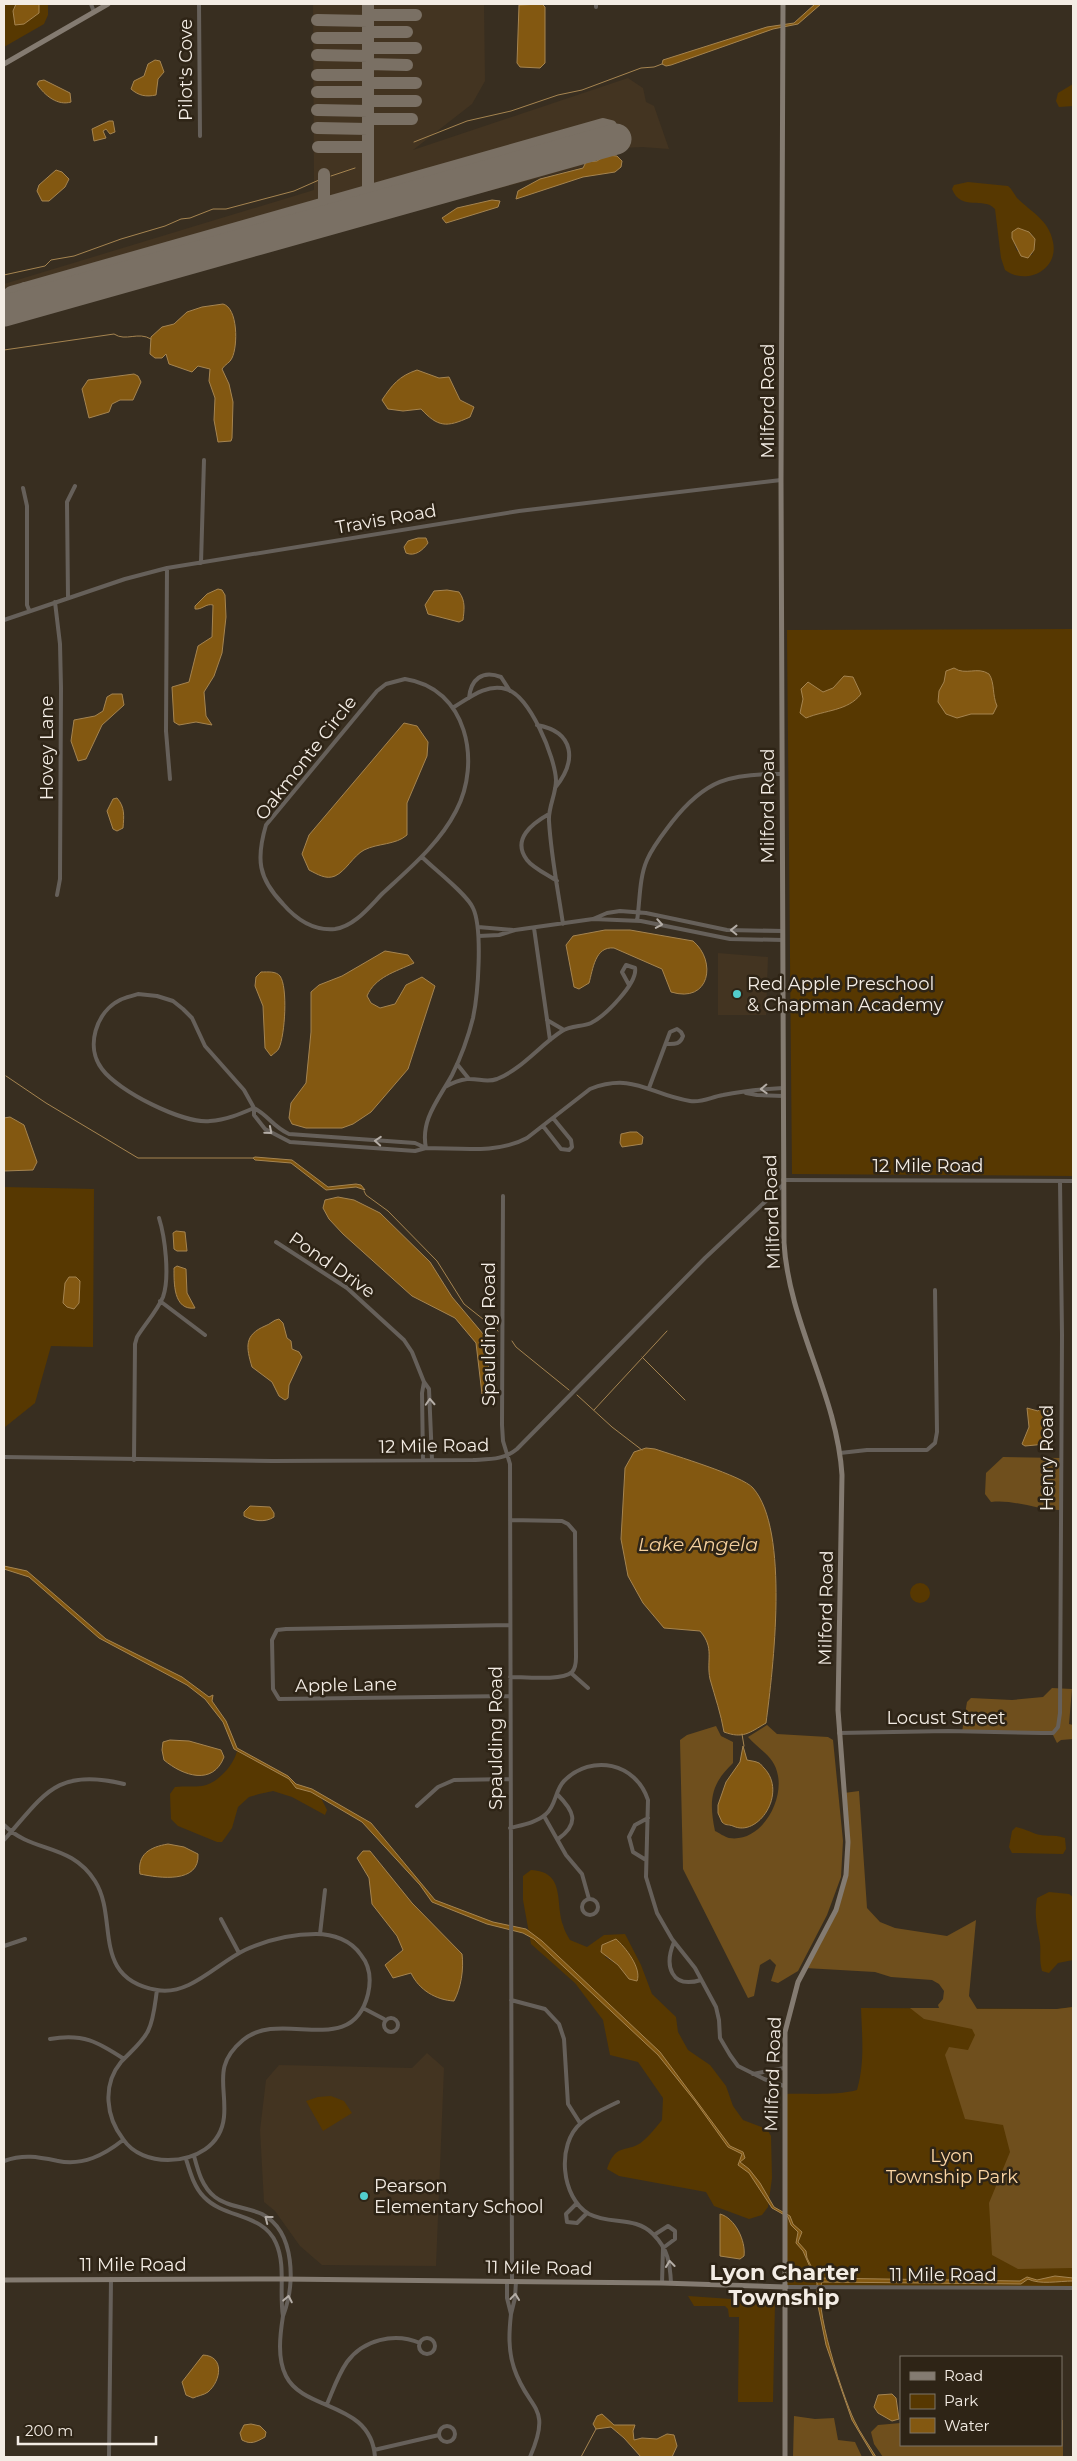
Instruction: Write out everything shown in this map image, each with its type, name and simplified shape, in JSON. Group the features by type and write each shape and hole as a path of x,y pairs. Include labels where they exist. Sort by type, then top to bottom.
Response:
{"street":[{"path":"92,4 94,12"},
{"path":"4,64 108,4"},
{"name":"Pilot's Cove","path":"199,4 200,136"},
{"name":"Milford Road","path":"782,4 781,480 784,1243 787,1273 793,1301 831,1409 840,1453 839,1734 848,1842 846,1875 836,1910 793,1996 785,2032 785,2457"},
{"path":"201,562 204,460"},
{"name":"Travis Road","path":"4,620 68,597 167,568 281,552 519,511 781,480"},
{"path":"68,597 67,502 75,486"},
{"path":"22,488 27,506 27,605 29,610"},
{"path":"167,568 166,731 170,779"},
{"name":"Hovey Lane","path":"55,602 60,644 62,688 60,879 57,895"},
{"path":"469,698 471,685 484,675 501,677 510,691"},
{"name":"Oakmonte Circle","path":"405,679 419,681 434,688 454,707 468,744 466,777 457,810 441,836 422,857 353,922 336,929 316,927 296,919 268,888 260,862 260,846 266,825 371,698 386,684 405,679"},
{"path":"454,707 485,689 501,688 510,691 520,698 537,725 554,763 555,788 549,814 563,924"},
{"path":"537,725 560,734 569,750 570,758 566,775 555,788"},
{"path":"637,921 646,861 665,831 699,793 710,785 736,775 782,774"},
{"path":"549,814 527,828 522,840 522,848 527,861 557,880"},
{"path":"422,857 473,906 478,927 473,1016 458,1064 432,1107 426,1124 424,1139 426,1148"},
{"path":"593,919 607,913 620,911 638,912 726,930 783,931"},
{"path":"478,927 516,930 593,919 637,921 730,939 783,940"},
{"path":"534,928 550,1040"},
{"path":"478,936 500,935 516,930"},
{"path":"445,1087 469,1079 483,1081 498,1079 564,1030 587,1024 600,1017 629,985 636,974 635,968 626,965 622,972 629,985"},
{"path":"426,1148 415,1143 289,1134 274,1126 262,1112 254,1108 230,1118 209,1122 188,1120 163,1111 102,1070 93,1046 101,1018 120,1000 138,994 157,996 173,1001 192,1018 205,1046 244,1090 254,1108 254,1115 265,1129 290,1142 401,1151 415,1151 426,1148 499,1148 517,1144 590,1089 602,1084 627,1082 692,1101 703,1101 723,1095 746,1093 756,1089 784,1088"},
{"path":"547,1020 564,1030"},
{"path":"649,1088 673,1029 681,1032 680,1042 667,1044"},
{"path":"458,1064 469,1079"},
{"path":"746,1093 757,1096 784,1096"},
{"path":"543,1126 561,1149 569,1150 572,1147 570,1140 552,1118"},
{"name":"Henry Road","path":"1053,1733 1058,1727 1060,1713 1062,1335 1060,1181"},
{"name":"12 Mile Road","path":"4,1457 134,1460 499,1459 509,1456 518,1450 705,1258 783,1183 1073,1181"},
{"name":"Spaulding Road","path":"503,1196 502,1425 503,1442 509,1456 510,1520 511,2281"},
{"path":"134,1460 135,1344 137,1337 160,1301 165,1286 165,1250 163,1231 159,1218"},
{"name":"Pond Drive","path":"276,1242 347,1288 404,1340 417,1362 424,1382 429,1389 432,1460"},
{"path":"840,1453 867,1450 922,1451 930,1448 935,1443 935,1290"},
{"path":"160,1301 205,1335"},
{"name":"Pond Drive","path":"423,1460 422,1392 424,1382"},
{"path":"423,1426 431,1425"},
{"path":"510,1520 562,1521 568,1524 575,1532 576,1657 571,1672"},
{"name":"Apple Lane","path":"509,1696 279,1699 272,1688 272,1640 278,1630 286,1629 510,1625"},
{"path":"510,1677 554,1677 571,1672"},
{"path":"571,1672 588,1688"},
{"name":"Locust Street","path":"839,1734 948,1731 1053,1733"},
{"path":"510,1828 544,1816 551,1808 563,1782 572,1774 594,1764 623,1769 634,1777 645,1792 649,1808 646,1877 657,1913 674,1942 702,1980 707,1994 716,2007 720,2020 720,2038 738,2066 784,2086"},
{"path":"4,1840 31,1807 55,1788 77,1778 100,1778 124,1784"},
{"path":"417,1806 438,1787 454,1780 510,1779"},
{"path":"557,1794 569,1806 573,1815 569,1829 558,1839"},
{"path":"544,1816 566,1855 582,1874 589,1899"},
{"path":"646,1860 633,1852 629,1838 635,1825 648,1818"},
{"path":"4,1825 11,1832 29,1843 64,1853 85,1869 97,1886 104,1901 108,1944 116,1964 133,1981 157,1990 172,1990 191,1984 239,1953 280,1938 320,1934 346,1941 363,1957 370,1983 363,2008 351,2021 335,2030 269,2028 244,2039 232,2051 223,2071 221,2087 224,2114 220,2132 207,2149 194,2156 186,2159 162,2160 147,2158 130,2148 115,2128 108,2103 111,2080 124,2059 149,2029 157,1990"},
{"path":"320,1934 325,1890"},
{"path":"589,1899 594,1900 598,1906 595,1913 590,1915 585,1914 582,1909 583,1904 589,1899"},
{"path":"222,1919 239,1953"},
{"path":"4,1946 25,1940"},
{"path":"674,1942 668,1960 672,1973 678,1980 687,1982 702,1980"},
{"path":"511,2000 545,2009 558,2024 564,2038 568,2104 580,2123"},
{"path":"363,2008 384,2019"},
{"path":"50,2039 66,2036 81,2037 102,2044 124,2059"},
{"path":"753,2074 784,2068"},
{"path":"618,2102 580,2123 567,2149 568,2189 577,2203 587,2213 605,2220 641,2224 654,2235 670,2260 671,2283"},
{"path":"4,2161 28,2155 58,2161 85,2161 106,2153 123,2140"},
{"path":"194,2156 203,2183 216,2198 247,2209 271,2221 282,2233 286,2244 290,2279 288,2301 283,2316"},
{"path":"186,2159 196,2186 212,2204 228,2213 245,2217 266,2228 277,2245 283,2316 280,2349 281,2363 286,2376 299,2391 357,2422 368,2436 375,2457"},
{"path":"196,2186 203,2183"},
{"path":"212,2204 216,2198"},
{"path":"577,2203 566,2214 567,2222 576,2223 587,2213"},
{"path":"245,2217 247,2209"},
{"path":"654,2235 668,2226 675,2231 675,2239 663,2248"},
{"path":"277,2245 286,2244"},
{"path":"662,2283 663,2248"},
{"name":"11 Mile Road","path":"4,2280 281,2278 671,2283 786,2287 1073,2288"},
{"path":"109,2457 111,2279"},
{"path":"511,2281 507,2298 511,2314"},
{"path":"511,2281 515,2298 511,2314 510,2346 513,2367 521,2384 535,2405 539,2419 539,2432 530,2457"},
{"path":"326,2404 342,2369 362,2348 371,2343 391,2338 407,2339 420,2343"},
{"path":"430,2338 434,2342 434,2349 431,2352 424,2353 420,2348 420,2343 424,2339 430,2338"},
{"path":"446,2427 451,2428 454,2434 451,2441 446,2442 441,2440 439,2435 441,2430 446,2427"},
{"path":"374,2450 439,2435"}],"shaded area":[{"path":"313,4 484,4 485,81 472,104 413,150 628,78 643,88 646,102 654,106 669,149 624,148 589,157 582,167 345,228 4,325 4,284 314,190"},
{"path":"718,953 768,957 766,1015 718,1015"},
{"path":"1003,1457 1061,1458 1060,1510 1000,1501 991,1502 985,1494 986,1473"},
{"path":"1052,1688 1072,1689 1069,1724 1073,1725 1073,1739 1061,1740 1057,1743 1052,1733 962,1732 967,1702 971,1698 1012,1700 1043,1697"},
{"path":"767,1725 777,1734 828,1737 833,1740 843,1841 841,1877 827,1915 798,1971 778,1983 771,1981 776,1965 770,1959 760,1965 754,1996 748,1998 683,1869 680,1740 687,1735 716,1726 721,1736 733,1742 733,1763 725,1771 716,1786 713,1794 712,1811 715,1831 729,1838 740,1838 751,1834 760,1827 767,1819 777,1797 779,1786 774,1763 748,1737"},
{"path":"859,1791 867,1908 880,1922 895,1928 947,1936 976,1920 969,1996 977,2009 1057,2009 1073,2007 1073,2268 1018,2269 992,2255 989,2203 1010,2152 1003,2125 965,2119 945,2055 949,2047 968,2050 975,2035 972,2029 924,2019 910,2008 939,2008 938,2005 943,1999 944,1991 939,1984 932,1980 891,1977 875,1972 805,1968 841,1898 846,1873 847,1853 844,1793"},
{"path":"427,2053 444,2068 436,2266 322,2265 300,2246 275,2211 264,2202 260,2130 266,2080 279,2065 412,2068"},
{"path":"794,2416 815,2419 834,2418 838,2440 855,2442 862,2457 793,2457"},
{"path":"1063,2420 1063,2457 883,2457 874,2444 871,2432 878,2425 900,2423 900,2446 1062,2446"}],"green space":[{"path":"4,4 48,4 48,15 44,24 4,47"},
{"path":"1073,84 1073,106 1059,107 1056,101 1058,93"},
{"path":"968,182 1008,186 1017,198 1044,222 1051,234 1054,252 1046,267 1031,276 1013,275 1005,270 1001,258 995,209 990,205 961,200 952,189 954,185","holes":["1018,228 1032,234 1035,246 1032,255 1017,251 1014,239"]},
{"path":"1073,629 1073,1176 792,1174 787,630"},
{"path":"4,1187 94,1189 93,1347 51,1346 35,1403 5,1427 4,1441"},
{"path":"920,1583 927,1586 930,1593 927,1600 920,1603 913,1600 910,1593 913,1586"},
{"path":"237,1751 289,1779 300,1789 321,1798 327,1810 325,1815 292,1797 273,1791 249,1797 238,1807 232,1828 222,1842 217,1842 178,1826 171,1819 170,1794 175,1787 202,1786 213,1782 229,1768"},
{"path":"1016,1827 1039,1835 1065,1838 1066,1849 1063,1854 1012,1853 1009,1847 1012,1831"},
{"path":"531,1870 550,1876 557,1890 563,1927 570,1940 587,1947 604,1935 625,1934 641,1965 652,1994 676,2017 678,2032 688,2050 710,2065 726,2086 733,2106 743,2120 767,2129 771,2136 772,2178 768,2207 762,2215 749,2219 714,2206 706,2192 619,2176 607,2169 618,2151 638,2145 651,2134 662,2120 663,2098 638,2062 610,2055 603,2020 575,1983 531,1944 523,1900 523,1876","holes":["622,1944 629,1957 629,1979 618,1965 605,1957"]},
{"path":"1049,1892 1069,1894 1073,1897 1073,1960 1058,1963 1049,1973 1042,1971 1041,1967 1036,1910 1037,1898"},
{"name":"Lyon Township Park","path":"1073,2007 1073,2287 786,2287 784,2094 830,2094 857,2090 862,2059 861,2008 1057,2009"},
{"path":"331,2096 344,2101 352,2113 323,2131 306,2101 318,2097"},
{"path":"688,2296 775,2302 773,2402 738,2402 739,2317 729,2317 728,2309 725,2306 694,2306"}],"water":[{"path":"16,4 39,4 39,13 24,24 15,25 13,11"},
{"path":"542,4 545,7 545,63 540,68 520,67 517,63 519,5"},
{"path":"815,4 821,4 798,24 773,29 671,65 666,66 662,64 663,60 767,27 794,23"},
{"path":"155,60 160,61 164,72 158,79 156,95 140,95 131,89 134,81 144,76 148,64"},
{"path":"44,80 70,93 71,102 61,103 48,96 37,84 39,81"},
{"path":"113,121 115,132 110,134 106,129 103,131 106,138 94,141 92,129"},
{"path":"606,155 617,156 622,161 621,167 615,172 583,177 516,199 518,191 540,179 583,168 586,162 597,161"},
{"path":"56,170 62,172 69,179 65,187 49,201 42,201 37,191 39,185"},
{"path":"492,200 500,201 498,207 446,223 442,218 457,208"},
{"path":"1018,228 1029,232 1035,239 1034,250 1028,258 1021,256 1012,238 1012,232"},
{"path":"223,304 232,312 236,337 232,358 222,369 229,384 233,402 232,438 231,441 218,442 214,420 215,398 209,381 210,369 198,366 192,372 169,364 166,354 162,358 155,358 150,354 151,337 162,327 174,324 187,312 202,307"},
{"path":"417,370 439,378 449,377 460,400 474,407 470,417 455,423 443,424 432,419 421,409 403,411 388,409 382,400 389,390 401,378"},
{"path":"134,374 138,376 141,382 133,400 120,400 112,404 109,412 89,418 82,389 88,380"},
{"path":"426,538 428,543 418,552 413,554 406,553 404,547 408,541"},
{"path":"218,589 222,590 225,595 226,617 222,653 214,676 204,692 206,716 212,725 196,722 179,725 174,722 172,687 189,682 198,646 212,637 213,605 197,609 195,609 195,606 207,594"},
{"path":"447,590 459,592 463,599 463,620 459,622 428,614 425,605 434,591"},
{"path":"954,668 989,674 997,706 993,714 971,714 957,718 946,714 938,702 939,691 944,682 946,671"},
{"path":"844,676 853,677 861,694 856,700 843,707 806,718 800,713 803,699 801,689 808,682 823,692 833,688"},
{"path":"112,694 122,694 124,705 102,725 86,759 78,761 71,741 74,720 95,716 103,711 107,697"},
{"path":"404,723 417,726 428,742 427,756 407,803 407,835 398,841 364,850 343,871 335,876 325,877 309,870 302,854 309,835"},
{"path":"117,798 123,808 124,816 123,828 117,831 113,829 107,811 113,799"},
{"path":"605,930 630,930 693,941 701,949 705,959 706,979 694,992 684,994 671,992 662,969 614,948 608,948 596,959 589,983 579,989 574,987 566,945 573,936"},
{"path":"385,951 408,955 414,963 386,976 375,984 367,996 371,1003 380,1008 395,1004 406,985 422,977 435,986 408,1069 371,1112 353,1124 342,1128 306,1128 292,1124 289,1118 291,1103 306,1083 311,1032 311,992 319,985 342,976"},
{"path":"261,972 278,974 284,990 283,1033 278,1049 271,1056 265,1048 263,1006 255,986 256,977"},
{"path":"10,1117 24,1125 37,1162 33,1170 4,1171 4,1118"},
{"path":"637,1132 643,1137 642,1144 622,1147 620,1143 621,1134"},
{"path":"253,1158 292,1160 328,1187 356,1184 361,1185 365,1190 356,1187 326,1190 291,1163 255,1160"},
{"path":"338,1197 354,1200 380,1213 430,1262 452,1297 489,1341 488,1397 482,1394 476,1343 455,1318 412,1296 343,1234 329,1219 323,1208 325,1200"},
{"path":"176,1231 185,1232 187,1251 177,1251 174,1249 173,1233"},
{"path":"177,1266 186,1269 187,1293 195,1308 188,1308 182,1305 176,1294 174,1268"},
{"path":"69,1277 76,1277 80,1281 79,1303 74,1309 67,1307 63,1303 65,1283"},
{"path":"279,1319 283,1323 287,1338 291,1341 292,1349 299,1352 302,1357 289,1385 288,1398 285,1400 279,1396 272,1382 252,1367 248,1348 248,1342 253,1333"},
{"path":"1044,1405 1048,1405 1046,1444 1025,1446 1022,1444 1029,1427 1027,1408 1038,1411"},
{"name":"Lake Angela","path":"646,1448 655,1449 691,1461 747,1483 753,1488 764,1508 772,1535 775,1567 775,1636 766,1723 746,1734 736,1735 724,1732 710,1679 709,1649 705,1637 700,1631 664,1628 643,1603 628,1576 621,1539 625,1468 634,1452"},
{"path":"250,1506 270,1507 274,1517 263,1521 248,1518 244,1516 244,1512"},
{"path":"4,1566 27,1571 106,1639 182,1677 209,1697 213,1695 212,1701 226,1721 237,1748 288,1776 296,1784 312,1789 371,1823 435,1900 493,1922 526,1929 542,1941 660,2052 730,2146 743,2152 745,2158 740,2162 749,2169 760,2183 774,2207 790,2216 793,2224 802,2232 798,2242 806,2251 807,2258 817,2278 1020,2281 1027,2277 1037,2280 1055,2276 1073,2278 1073,2281 1044,2282 1028,2279 1021,2284 822,2282 820,2293 821,2309 836,2372 854,2420 876,2457 874,2457 852,2420 826,2345 817,2301 817,2283 803,2251 796,2243 798,2232 791,2225 788,2217 772,2208 749,2173 738,2165 742,2154 728,2147 695,2101 658,2055 534,1939 523,1933 487,1924 432,1902 420,1885 362,1822 311,1792 296,1788 289,1779 234,1749 223,1722 205,1699 187,1685 99,1638 29,1577 4,1569"},
{"path":"170,1740 189,1741 221,1750 224,1757 213,1772 205,1775 188,1774 164,1760 163,1742"},
{"path":"743,1746 747,1760 759,1763 764,1768 771,1778 773,1789 767,1811 760,1820 752,1826 742,1828 722,1822 718,1813 718,1805 726,1782 740,1762"},
{"path":"168,1844 184,1847 198,1854 197,1864 192,1870 186,1875 177,1877 157,1877 140,1874 141,1861 146,1853 156,1847"},
{"path":"363,1851 370,1851 412,1903 462,1954 461,1978 454,2001 441,1999 429,1993 414,1979 411,1973 393,1978 385,1965 403,1950 397,1936 372,1904 369,1878 357,1858"},
{"path":"616,1939 628,1952 635,1964 638,1976 637,1981 629,1979 618,1965 601,1952 602,1945"},
{"path":"720,2214 735,2225 741,2237 744,2256 740,2259 720,2256"},
{"path":"203,2355 210,2356 218,2364 218,2376 208,2392 193,2398 186,2395 182,2382"},
{"path":"892,2394 896,2398 899,2419 892,2421 878,2413 874,2407 878,2395"},
{"path":"602,2414 614,2425 635,2425 633,2431 634,2440 642,2438 657,2439 667,2434 674,2435 677,2446 672,2457 641,2457 611,2427 596,2429 593,2424 597,2416"},
{"path":"244,2425 260,2426 266,2432 265,2437 254,2442 242,2440 240,2433"}],"waterway":[{"path":"414,142 467,121 511,111 558,95 582,90 641,68 662,64"},
{"path":"331,176 355,168"},
{"path":"4,275 45,266 51,260 74,256 213,209 226,209 294,191 319,180"},
{"path":"4,350 114,334 123,337 141,336 151,339"},
{"path":"6,1076 46,1103 138,1158 253,1158"},
{"path":"364,1191 366,1195 388,1211 437,1261 464,1304 498,1331"},
{"path":"594,1410 667,1331"},
{"path":"512,1341 516,1347 569,1390"},
{"path":"642,1357 685,1400"},
{"path":"577,1395 612,1427 642,1450"},
{"path":"742,1734 744,1746"},
{"path":"581,2457 596,2429"}],"taxiway":[{"path":"368,4 368,208"},
{"path":"369,15 416,15"},
{"path":"317,20 368,21"},
{"path":"368,32 407,32"},
{"path":"317,38 368,38"},
{"path":"368,48 416,48"},
{"path":"317,55 368,56"},
{"path":"368,64 407,65"},
{"path":"317,75 368,75"},
{"path":"368,83 416,83"},
{"path":"317,92 368,92"},
{"path":"368,101 416,101"},
{"path":"317,110 368,111"},
{"path":"368,119 412,119"},
{"path":"7,310 6,296 11,292 603,124 611,126 614,139"},
{"path":"317,128 368,129"},
{"path":"318,147 368,147"},
{"path":"324,174 324,204"},
{"path":"177,245 181,261"},
{"path":"24,288 28,304"}],"runway":[{"path":"4,311 616,139"}],"place":[{"name":"Red Apple Preschool & Chapman Academy","path":"737,994"},
{"name":"Pearson Elementary School","path":"364,2196"}],"district":[{"name":"Lyon Charter Township","path":"784,2284"}]}
